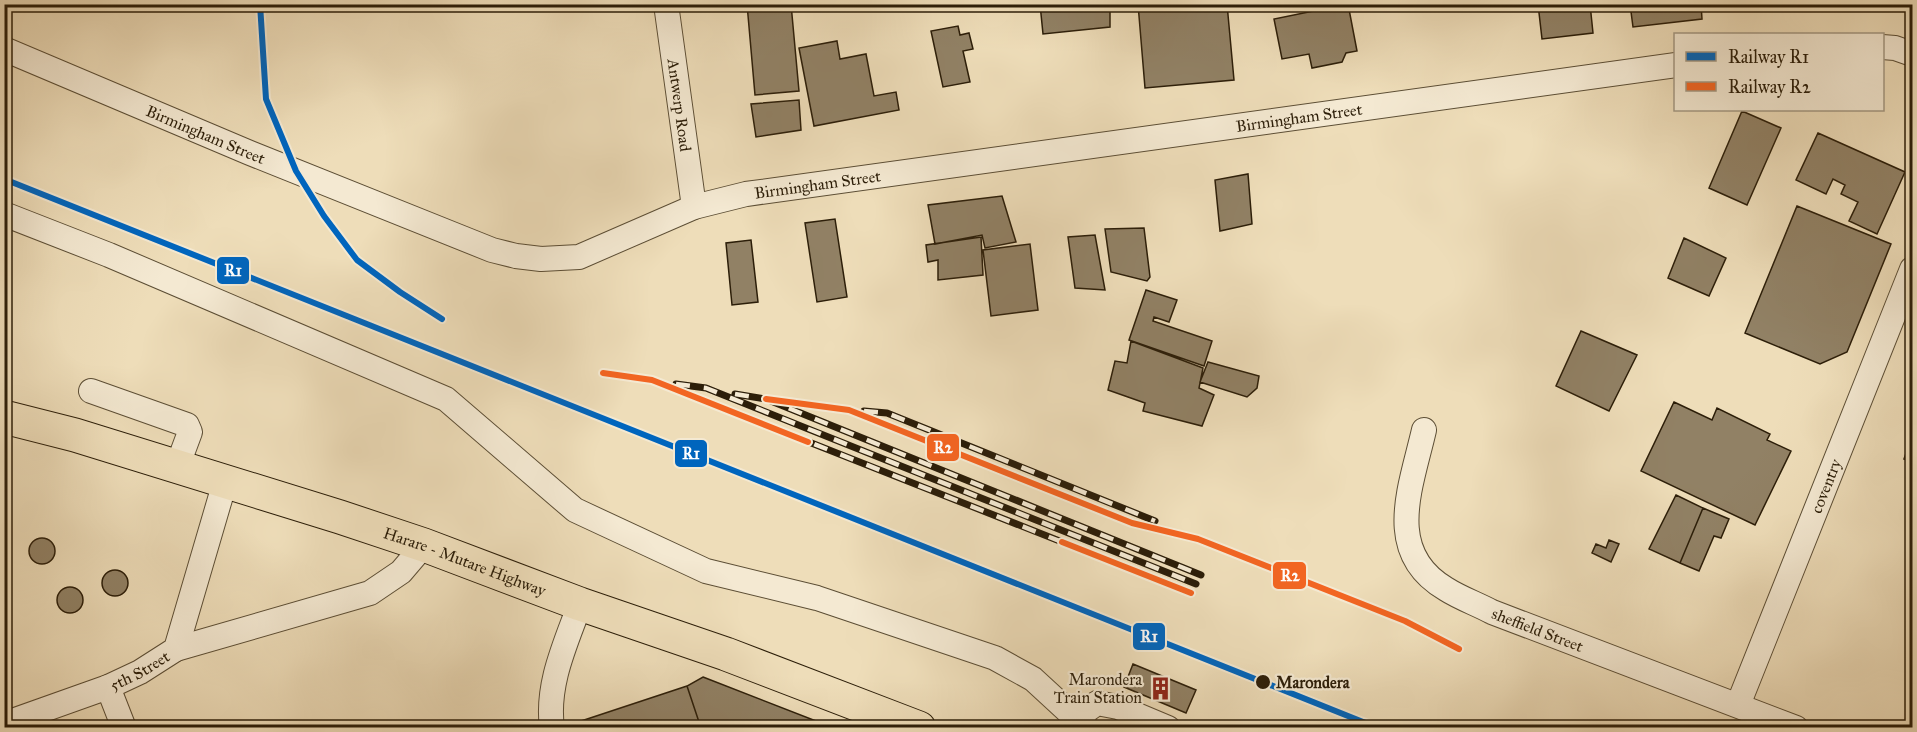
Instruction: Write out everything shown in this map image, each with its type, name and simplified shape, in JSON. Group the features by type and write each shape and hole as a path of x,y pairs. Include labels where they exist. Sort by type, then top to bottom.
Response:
{"highway":[{"name":"Harare - Mutare Highway","path":"4,417 75,435 424,545 580,604 726,654 919,728"}],"street":[{"name":"Antwerp Road","path":"666,4 694,207"},
{"path":"1884,47 1912,54"},
{"name":"Birmingham Street","path":"4,49 250,153 492,250 541,259 579,257 694,207 746,194 1674,65"},
{"path":"4,214 109,255 446,399 575,510 706,571 817,598 995,658 1033,679 1083,726"},
{"name":"coventry","path":"1738,705 1912,269"},
{"path":"91,391 187,424 190,432 177,467"},
{"name":"sheffield Street","path":"1424,430 1407,505 1406,532 1414,557 1427,574 1445,589 1492,612 1797,728"},
{"name":"5th Street","path":"4,724 108,687 140,672 176,649 225,482"},
{"path":"176,649 370,593 401,572 424,545"},
{"path":"552,728 552,692 560,660 580,604"},
{"path":"108,687 124,728"},
{"path":"1083,726 1083,713 1097,703 1118,707 1168,728"}],"building":[{"path":"747,4 791,4 799,91 755,95"},
{"path":"1040,4 1110,4 1110,27 1043,34"},
{"path":"1138,4 1227,4 1234,80 1145,88"},
{"path":"1348,4 1357,51 1346,53 1342,62 1312,68 1309,54 1282,59 1274,19"},
{"path":"1538,4 1590,4 1593,33 1542,39"},
{"path":"1630,4 1701,4 1702,19 1633,27"},
{"path":"958,26 960,35 969,33 973,49 963,51 970,82 943,87 931,31"},
{"path":"837,41 840,59 866,54 874,96 896,92 899,110 814,126 799,48"},
{"path":"799,100 801,130 756,137 751,104"},
{"path":"1742,111 1781,128 1747,205 1709,188"},
{"path":"1818,133 1905,172 1877,234 1849,221 1858,202 1841,194 1845,185 1833,179 1826,194 1796,180"},
{"path":"1248,174 1252,224 1220,231 1215,180"},
{"path":"1002,196 1016,242 985,248 982,235 935,244 928,205"},
{"path":"1797,206 1891,244 1847,352 1820,364 1745,333"},
{"path":"835,219 847,297 817,302 805,223"},
{"path":"1144,228 1150,277 1147,281 1111,272 1105,229"},
{"path":"1095,235 1105,290 1075,288 1068,237"},
{"path":"981,237 983,275 938,280 938,260 928,262 926,245"},
{"path":"1684,238 1726,258 1709,296 1668,278"},
{"path":"751,240 758,302 732,305 726,243"},
{"path":"1030,244 1038,310 991,316 983,250"},
{"path":"1146,290 1177,300 1169,322 1154,317 1153,321 1212,341 1204,366 1129,340"},
{"path":"1581,331 1637,355 1609,411 1556,386"},
{"path":"1131,341 1203,368 1199,388 1214,395 1202,426 1143,411 1145,403 1108,390 1115,361 1127,363"},
{"path":"1208,362 1259,376 1257,388 1247,397 1200,382"},
{"path":"1674,402 1712,420 1717,408 1770,434 1767,440 1791,451 1755,525 1641,471"},
{"path":"1912,436 1912,462 1904,459"},
{"path":"1676,495 1703,508 1680,563 1649,549"},
{"path":"1703,508 1729,519 1721,538 1714,536 1699,571 1680,563"},
{"path":"42,538 51,542 55,551 51,560 42,564 33,560 29,551 33,542"},
{"path":"1609,540 1619,544 1611,562 1592,553 1596,544 1606,548"},
{"path":"115,570 124,574 128,583 124,592 115,596 106,592 102,583 106,574"},
{"path":"70,587 79,591 83,600 79,609 70,613 61,609 57,600 61,591"},
{"name":"Marondera Train Station","path":"1133,664 1196,690 1186,713 1124,687"},
{"path":"703,677 834,728 701,728 687,686"},
{"path":"687,686 701,728 566,726"}],"railway":[{"path":"260,4 266,99 296,171 324,216 357,260 442,319"},
{"path":"603,373 652,380 1191,593"},
{"path":"676,384 706,388 1196,584"},
{"path":"735,394 766,399 1201,575"},
{"path":"766,399 849,410 1132,523 1198,539 1405,621 1459,649"},
{"path":"864,411 887,413 1155,521"}],"rail line":[{"name":"R1","path":"260,4 266,99 296,171 324,216 357,260 442,319"},
{"name":"R1","path":"4,179 1378,728"},
{"name":"R2","path":"603,373 652,380 808,442"},
{"name":"R2","path":"766,399 849,410 1132,523 1198,539 1405,621 1459,649"},
{"name":"R2","path":"1062,542 1191,593"}],"place":[{"name":"Marondera","path":"1263,682"},
{"name":"Marondera Train Station","path":"1160,688"}]}
